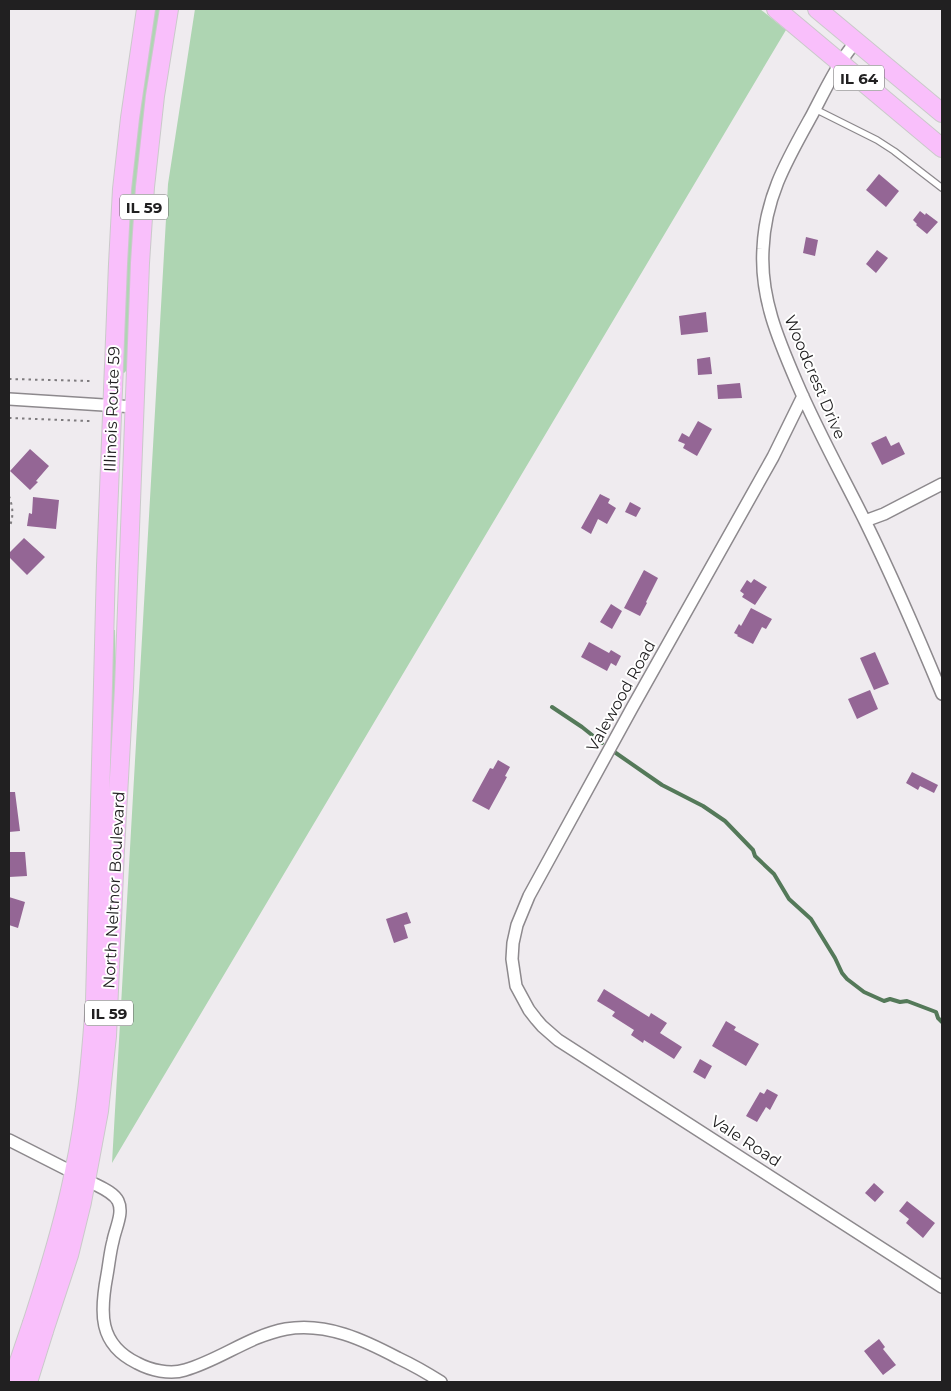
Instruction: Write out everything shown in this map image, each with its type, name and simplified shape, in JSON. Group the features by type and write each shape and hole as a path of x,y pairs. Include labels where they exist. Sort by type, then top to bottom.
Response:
{"main road":[{"name":"Illinois Route 59","path":"100,811 112,406 122,189 146,9"},
{"name":"Illinois Route 59","path":"124,688 140,263 145,187 155,96 169,9"},
{"name":"IL 64","path":"776,9 942,148"},
{"name":"IL 64","path":"817,9 833,15 856,41 942,113"},
{"name":"North Neltnor Boulevard","path":"28,1382 54,1251 80,1177 99,1111 107,1036 124,688"},
{"name":"North Neltnor Boulevard","path":"80,1177 95,1001 100,811"},
{"name":"North Neltnor Boulevard","path":"12,1382 38,1327"}],"street":[{"name":"Woodcrest Drive","path":"856,41 840,63 787,160 774,192 766,223 763,248 764,287 772,320 782,349 802,396 907,610 942,694"},
{"name":"Valewood Road","path":"536,1019 516,986 512,960 514,935 529,896 773,457 802,396"},
{"path":"9,399 135,407"},
{"path":"865,521 884,514 942,484"},
{"name":"Vale Road","path":"536,1019 558,1040 942,1287"},
{"path":"9,1140 114,1195 119,1203 119,1218 112,1242 102,1312 108,1338 116,1348 136,1363 158,1370 184,1371 254,1339 285,1329 310,1328 332,1331 362,1340 441,1382"}],"lane":[{"path":"815,109 877,140 942,188"}],"path":[{"path":"9,379 92,382"},
{"path":"9,418 90,421"},
{"path":"9,496 13,512 9,528"}],"green space":[{"path":"154,9 161,9 127,370 124,373 122,372 128,215 134,149"},
{"path":"195,9 760,9 786,30 112,1163 168,184"},
{"path":"112,630 115,630 116,691 110,809 108,809"}],"building":[{"path":"879,174 899,191 886,207 866,190"},
{"path":"920,211 938,222 927,234 913,220"},
{"path":"806,237 818,240 815,256 803,253"},
{"path":"877,250 888,258 876,273 866,264"},
{"path":"706,312 708,332 681,335 679,316"},
{"path":"710,357 712,374 698,375 697,359"},
{"path":"740,383 742,398 718,399 717,385"},
{"path":"698,421 712,429 697,456 683,448 685,444 678,441 682,433 689,437"},
{"path":"886,436 891,446 899,442 905,454 882,465 871,443"},
{"path":"30,449 49,466 30,490 10,471"},
{"path":"600,494 610,499 608,503 616,508 607,524 598,519 591,534 581,528"},
{"path":"33,497 59,500 56,529 27,526 29,513 32,514"},
{"path":"630,502 641,508 636,517 625,512"},
{"path":"24,538 45,557 27,575 9,557 9,553"},
{"path":"644,570 658,578 640,616 624,608"},
{"path":"754,579 767,587 755,605 742,597 744,594 740,591 747,580 751,583"},
{"path":"611,604 622,611 612,629 600,622"},
{"path":"751,608 772,619 766,629 762,627 753,644 734,633 739,624 741,626"},
{"path":"589,642 609,653 611,650 621,656 616,666 611,663 607,671 581,657"},
{"path":"875,652 889,684 874,690 860,658"},
{"path":"870,690 878,709 857,719 848,699"},
{"path":"498,760 510,767 505,776 507,777 489,810 472,801 490,768 493,769"},
{"path":"912,772 938,785 934,793 920,786 918,790 906,783"},
{"path":"9,792 15,792 20,831 9,832"},
{"path":"9,852 25,852 27,876 9,877"},
{"path":"9,897 25,902 18,928 9,925"},
{"path":"407,912 411,923 404,925 408,938 394,943 386,919"},
{"path":"604,989 649,1017 651,1013 667,1023 660,1033 682,1047 674,1059 644,1040 643,1043 631,1035 634,1030 612,1016 615,1012 597,1001"},
{"path":"726,1021 736,1027 734,1030 759,1044 746,1066 712,1046"},
{"path":"700,1059 712,1066 705,1079 693,1072"},
{"path":"767,1089 778,1095 770,1110 766,1107 757,1122 746,1116 760,1092 764,1094"},
{"path":"874,1183 884,1192 875,1202 865,1193"},
{"path":"907,1201 935,1223 923,1238 906,1223 909,1219 899,1211"},
{"path":"879,1339 885,1347 883,1349 896,1365 883,1375 864,1351"}],"waterway":[{"path":"552,707 602,743"},
{"path":"613,751 662,785 703,806 725,821 753,850 755,856 774,874 789,899 811,919 847,979 864,992 884,1001 890,999 900,1002 907,1001 936,1012 942,1022"}]}
